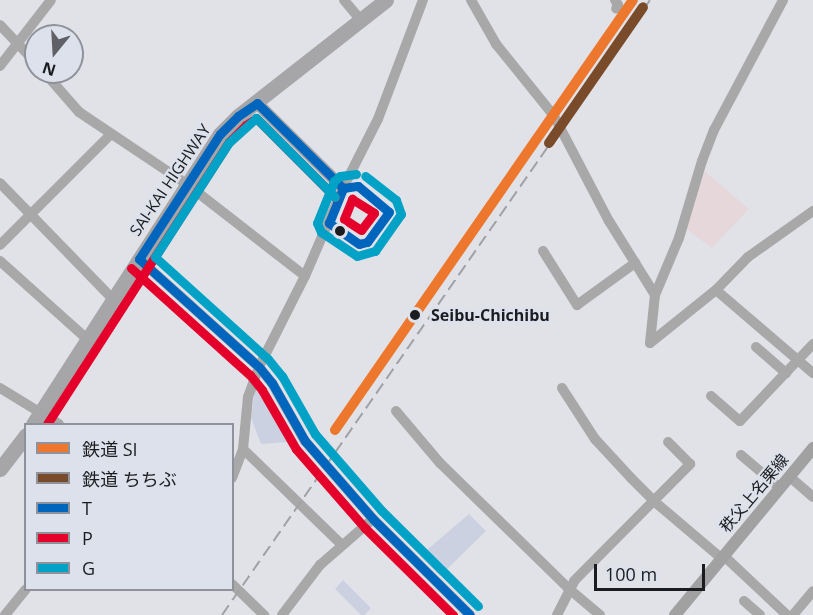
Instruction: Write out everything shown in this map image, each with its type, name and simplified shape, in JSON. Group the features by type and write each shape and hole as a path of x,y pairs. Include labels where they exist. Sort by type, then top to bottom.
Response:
{"highway":[{"name":"SAI-KAI HIGHWAY","path":"38,418 220,134 238,116 386,0"},
{"path":"0,469 24,438"}],"main road":[{"path":"257,103 343,188"},
{"name":"秩父上名栗線","path":"675,615 813,448"}],"street":[{"path":"0,66 51,0"},
{"path":"344,0 361,20"},
{"path":"234,473 243,449 248,397 259,367 305,276 343,188 378,119 423,0"},
{"path":"471,0 496,44 554,116 609,221 655,295"},
{"path":"783,0 714,130 700,167 679,238 655,295 650,343 716,290 748,257 813,211"},
{"path":"0,25 24,50"},
{"path":"54,84 79,112 110,135 188,185 305,276"},
{"path":"0,245 110,135"},
{"path":"0,183 113,299"},
{"path":"543,251 577,305 634,263"},
{"path":"139,260 259,367 272,383 302,438 373,519 470,615"},
{"path":"0,261 88,340"},
{"path":"716,290 813,373"},
{"path":"711,396 740,421 813,344"},
{"path":"756,347 786,373"},
{"path":"0,388 38,418 56,423"},
{"path":"562,388 595,439 655,502 722,556 787,615"},
{"path":"396,411 440,464 568,588 600,615"},
{"path":"557,615 568,588 690,464 668,442"},
{"path":"243,449 342,545"},
{"path":"741,455 780,488"},
{"path":"790,477 813,497"},
{"path":"282,615 313,573 373,519"},
{"path":"234,586 264,615"},
{"path":"5,615 24,591"},
{"path":"793,615 813,591"},
{"path":"744,601 760,615"}],"shaded area":[{"path":"700,167 749,209 712,248 682,226"},
{"path":"258,385 263,388 289,442 261,444 251,418 255,389 258,389"},
{"path":"469,514 486,531 440,576 420,556"},
{"path":"343,580 371,608 365,615 361,615 335,589"}],"railway":[{"path":"222,615 650,0"}],"rail line":[{"name":"SI","path":"335,430 633,0"},
{"name":"ちちぶ","path":"549,143 643,7"}],"transit line":[{"name":"T","path":"139,259 220,134 238,116 257,103 343,188"},
{"name":"P","path":"48,423 229,142 246,125 256,118 335,197"},
{"name":"G","path":"335,197 256,118 229,142 155,257 268,359 282,376 315,434 382,511 478,606"},
{"name":"G","path":"356,174 340,176 334,181 317,223 321,232 357,256 375,251 401,214 396,200 365,176"},
{"name":"T","path":"358,186 389,212 367,242 359,244 329,223 343,188 358,186"},
{"name":"P","path":"352,199 374,213 361,230 344,219 352,199"},
{"name":"T","path":"139,259 259,367 272,383 305,441 373,519 470,615"},
{"name":"P","path":"131,268 250,375 262,390 296,449 365,528 453,615"}],"place":[{"name":"Seibu-Chichibu","path":"415,315"}]}
